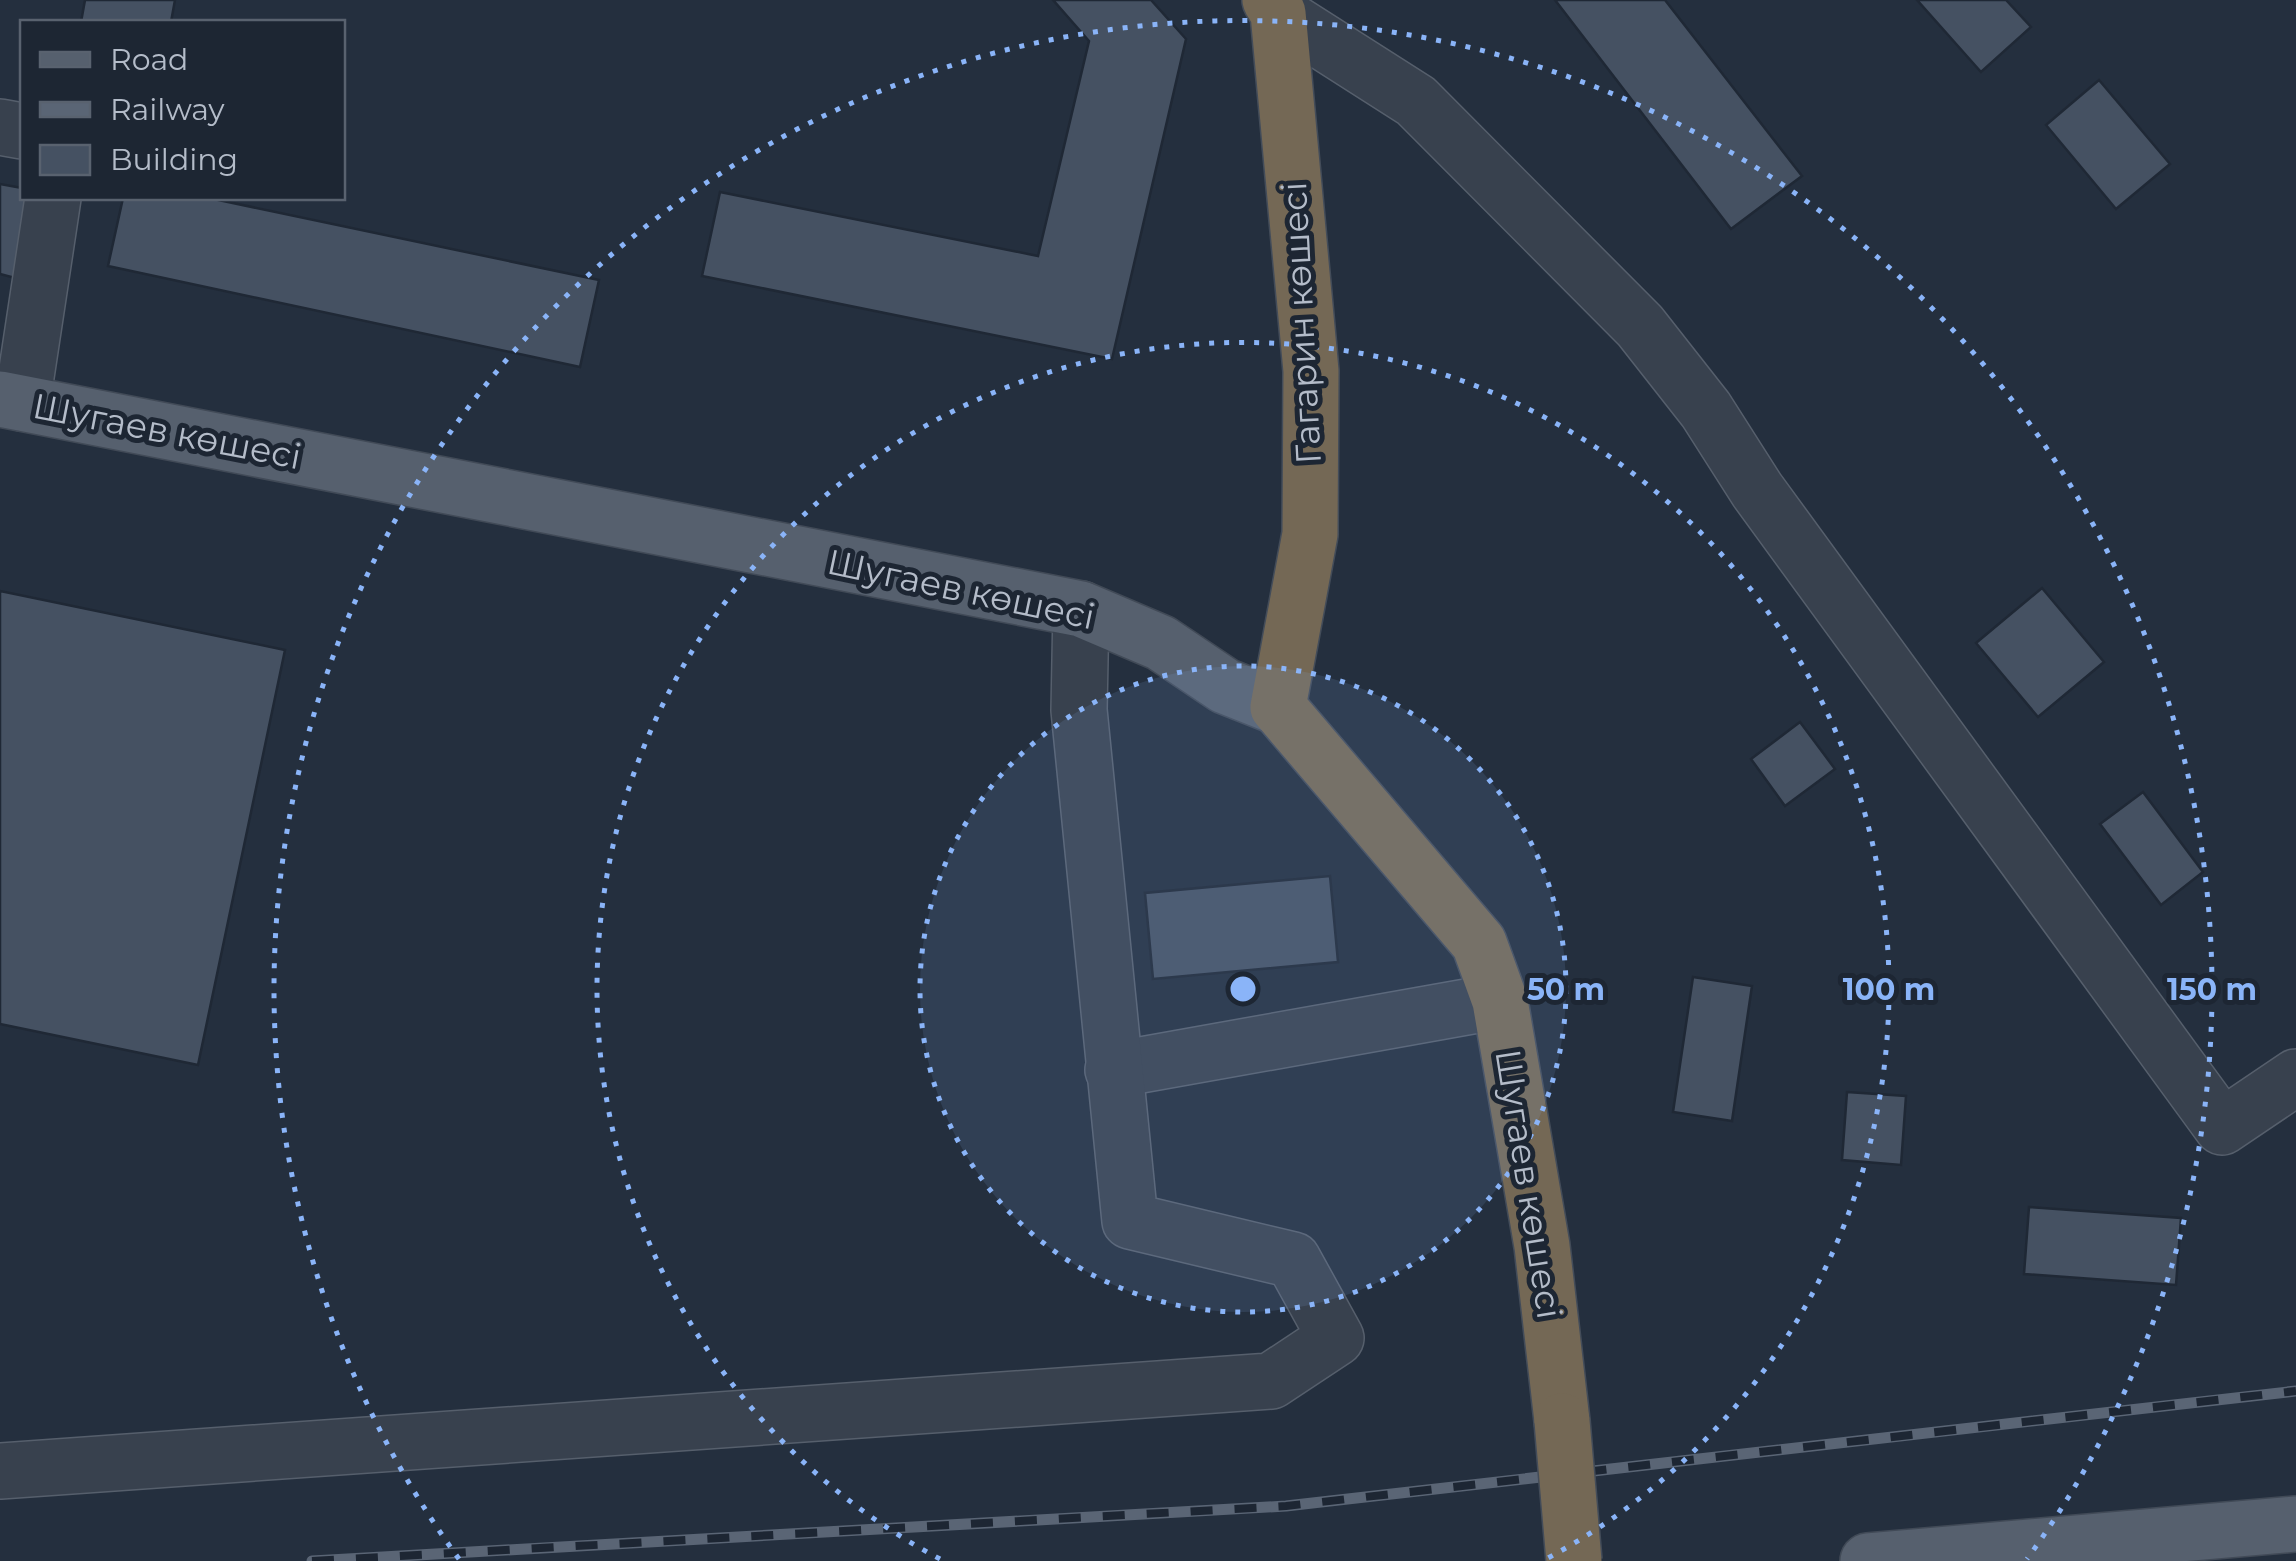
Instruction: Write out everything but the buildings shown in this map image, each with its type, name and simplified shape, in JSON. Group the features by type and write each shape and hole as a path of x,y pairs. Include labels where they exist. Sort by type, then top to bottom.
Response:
{"highway":[{"name":"Гагарин көшесі","path":"1274,6 1312,371 1310,534 1278,707"},
{"name":"Шугаев көшесі","path":"1278,707 1479,944 1500,1001 1542,1246 1574,1561"}],"main road":[{"name":"Шугаев көшесі","path":"11,401 1081,609 1161,643 1225,686 1278,707"},
{"path":"1868,1561 2296,1524"}],"street":[{"path":"1274,6 1416,101 1640,326 1706,410 1758,490 2222,1128 2296,1077"},
{"path":"11,401 53,200"},
{"path":"0,1470 1272,1382 1336,1338 1294,1260 1130,1221 1079,710 1081,609"},
{"path":"1113,1070 1500,1001"}],"railway":[{"path":"312,1561 1286,1506 2296,1391"}]}
